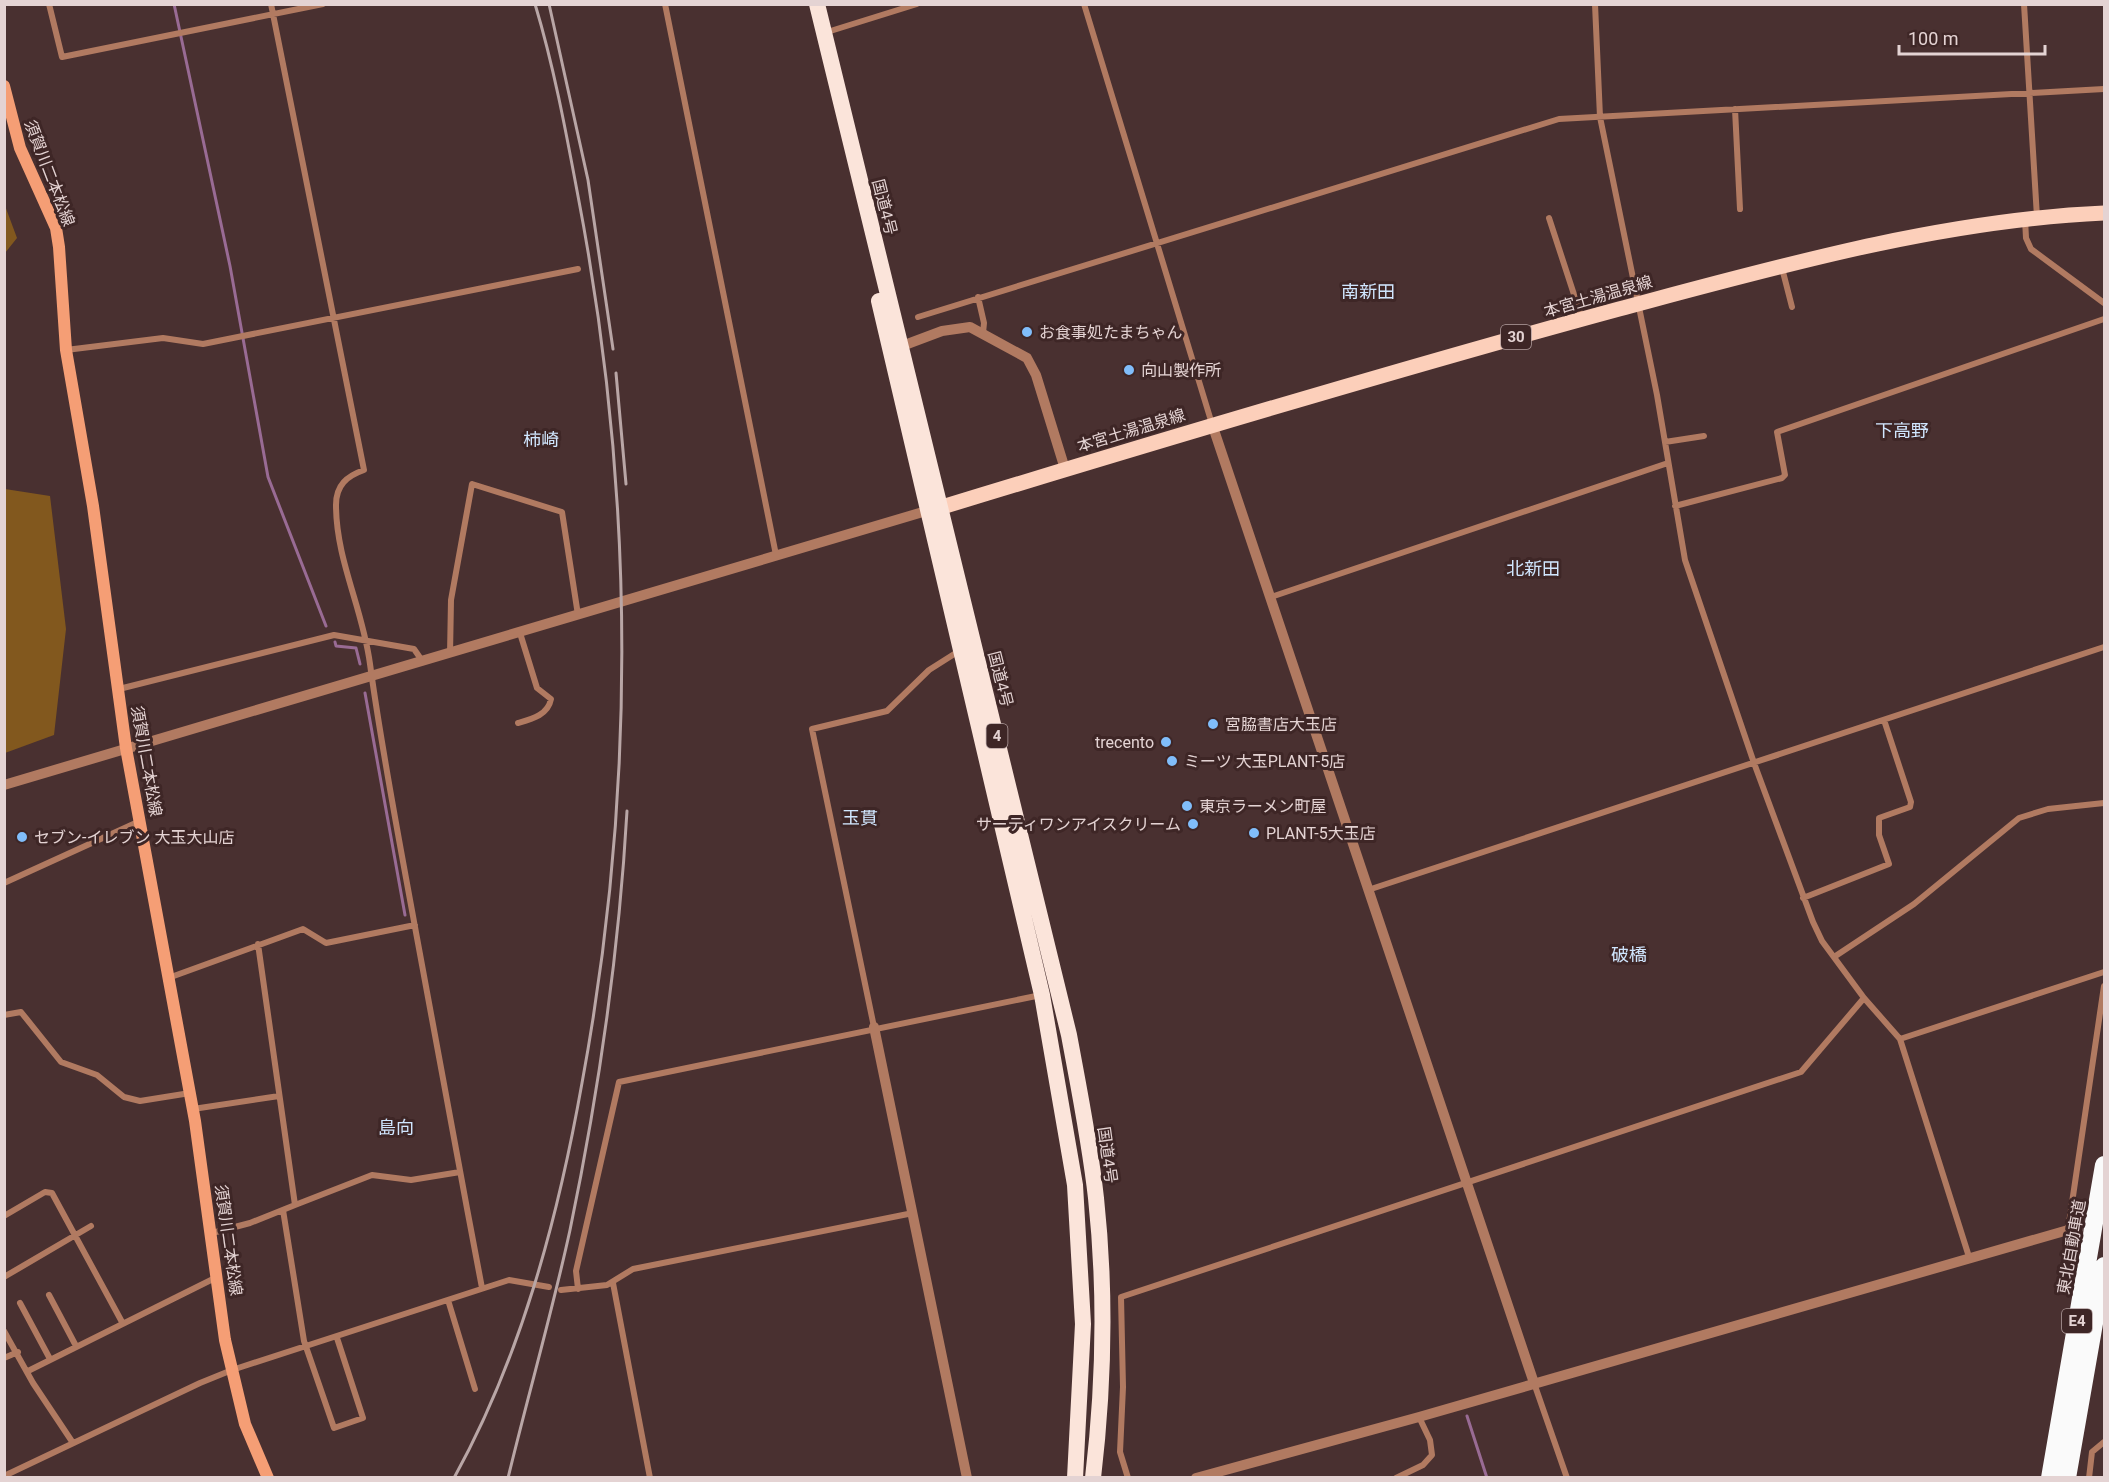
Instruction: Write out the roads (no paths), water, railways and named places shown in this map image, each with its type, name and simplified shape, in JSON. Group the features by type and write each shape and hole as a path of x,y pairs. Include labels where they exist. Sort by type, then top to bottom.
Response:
{"highway":[{"name":"国道4号","path":"809,4 933,509 1064,1009 1096,1197 1103,1306 1101,1382 1093,1478"},
{"name":"国道4号","path":"817,4 902,346 962,650 1042,995 1075,1185 1079,1232 1083,1336 1075,1478"},
{"name":"東北自動車道","path":"2050,1478 2104,1165"},
{"name":"E4","path":"2067,1478 2104,1266"}],"main road":[{"name":"須賀川二本松線","path":"4,86 20,148 56,228 66,350 95,517 126,748 171,977 191,1093 232,1370 245,1424 268,1478"},
{"name":"本宮土湯温泉線","path":"933,509 1427,361 1781,267 2031,218 2104,213"}],"street":[{"path":"49,4 62,57 323,4"},
{"path":"271,4 364,470 349,475 338,487 336,504 343,567 365,639 386,776 482,1288"},
{"path":"665,4 776,555"},
{"path":"824,33 917,4"},
{"path":"1084,4 1154,242 1212,424 1465,1182 1567,1478"},
{"path":"1594,4 1600,117 1665,442 1685,560 1754,763 1812,922 1864,998 1900,1038 1970,1260"},
{"path":"2024,4 2031,218 2026,238 2031,249 2104,303"},
{"path":"918,317 1154,242 1559,119 2104,89"},
{"path":"1735,110 1740,209"},
{"path":"1549,218 1582,320"},
{"path":"1781,267 1792,307"},
{"path":"66,350 163,338 203,344 578,269"},
{"path":"978,297 984,323 983,333"},
{"path":"1675,506 1782,478 1785,475 1777,432 2104,319"},
{"path":"902,346 960,327 970,327 1027,358 1032,365 1065,469"},
{"path":"1665,442 1704,436"},
{"path":"1271,597 1668,463"},
{"path":"450,654 451,600 472,484 562,512 578,616"},
{"path":"4,785 933,509"},
{"path":"518,723 538,716 549,707 551,699 537,687 520,633"},
{"path":"119,689 334,635 414,649 423,662"},
{"path":"1368,890 2104,647"},
{"path":"962,650 929,670 887,711 812,729 914,1212 967,1478"},
{"path":"1803,898 1889,864 1879,835 1879,818 1910,807 1911,802 1884,720"},
{"path":"1834,957 1914,904 2019,818 2048,809 2104,803"},
{"path":"4,883 116,830 141,821"},
{"path":"171,977 303,929 326,943 415,925"},
{"path":"258,944 295,1204"},
{"path":"1900,1038 2104,972"},
{"path":"1196,1478 1419,1417 2072,1229 2104,986"},
{"path":"578,1289 576,1271 619,1083 874,1028 1042,995"},
{"path":"1128,1478 1120,1452 1123,1388 1121,1297 1801,1072 1864,998"},
{"path":"4,1015 21,1012 61,1062 97,1076 124,1097 140,1101 191,1093"},
{"path":"193,1109 279,1096"},
{"path":"212,1233 250,1223 372,1175 411,1180 460,1172"},
{"path":"4,1216 48,1192 52,1193 122,1322"},
{"path":"283,1210 304,1341 334,1428 363,1418 338,1338"},
{"path":"561,1290 614,1283 633,1269 914,1212"},
{"path":"4,1277 91,1226"},
{"path":"28,1371 122,1322 217,1277"},
{"path":"4,1476 232,1370 308,1348 510,1280 549,1287"},
{"path":"614,1283 650,1478"},
{"path":"49,1295 76,1346"},
{"path":"448,1300 475,1389"},
{"path":"20,1303 50,1359"},
{"path":"4,1331 73,1443"},
{"path":"4,1358 18,1352"},
{"path":"1396,1478 1423,1465 1432,1455 1430,1440 1419,1417"},
{"path":"2089,1478 2092,1452 2104,1442"}],"waterway":[{"path":"174,4 230,266 268,477 326,626"},
{"path":"335,642 336,646 356,648 360,664"},
{"path":"365,693 405,915"},
{"path":"1467,1416 1487,1478"}],"tunnel":[{"path":"2075,1228 2104,1220"}],"railway":[{"path":"454,1478 478,1432 518,1335 549,1235 561,1185 582,1083 600,972 613,861 620,750 622,640 619,529 610,418 597,307 578,196 554,76 535,4"},
{"path":"549,4 588,180 613,349"},
{"path":"616,373 626,484"},
{"path":"508,1478 563,1261 590,1126 613,969 627,811"}],"place":[{"name":"お食事処たまちゃん","path":"1027,332"},
{"name":"向山製作所","path":"1129,370"},
{"name":"宮脇書店大玉店","path":"1213,724"},
{"name":"trecento","path":"1166,742"},
{"name":"ミーツ 大玉PLANT-5店","path":"1172,761"},
{"name":"東京ラーメン町屋","path":"1187,806"},
{"name":"サーティワンアイスクリーム","path":"1193,824"},
{"name":"PLANT-5大玉店","path":"1254,833"},
{"name":"セブン-イレブン 大玉大山店","path":"22,837"}],"district":[{"name":"南新田","path":"1368,292"},
{"name":"下高野","path":"1902,431"},
{"name":"柿崎","path":"541,440"},
{"name":"北新田","path":"1533,569"},
{"name":"玉貫","path":"860,818"},
{"name":"破橋","path":"1629,955"},
{"name":"島向","path":"396,1128"}]}
